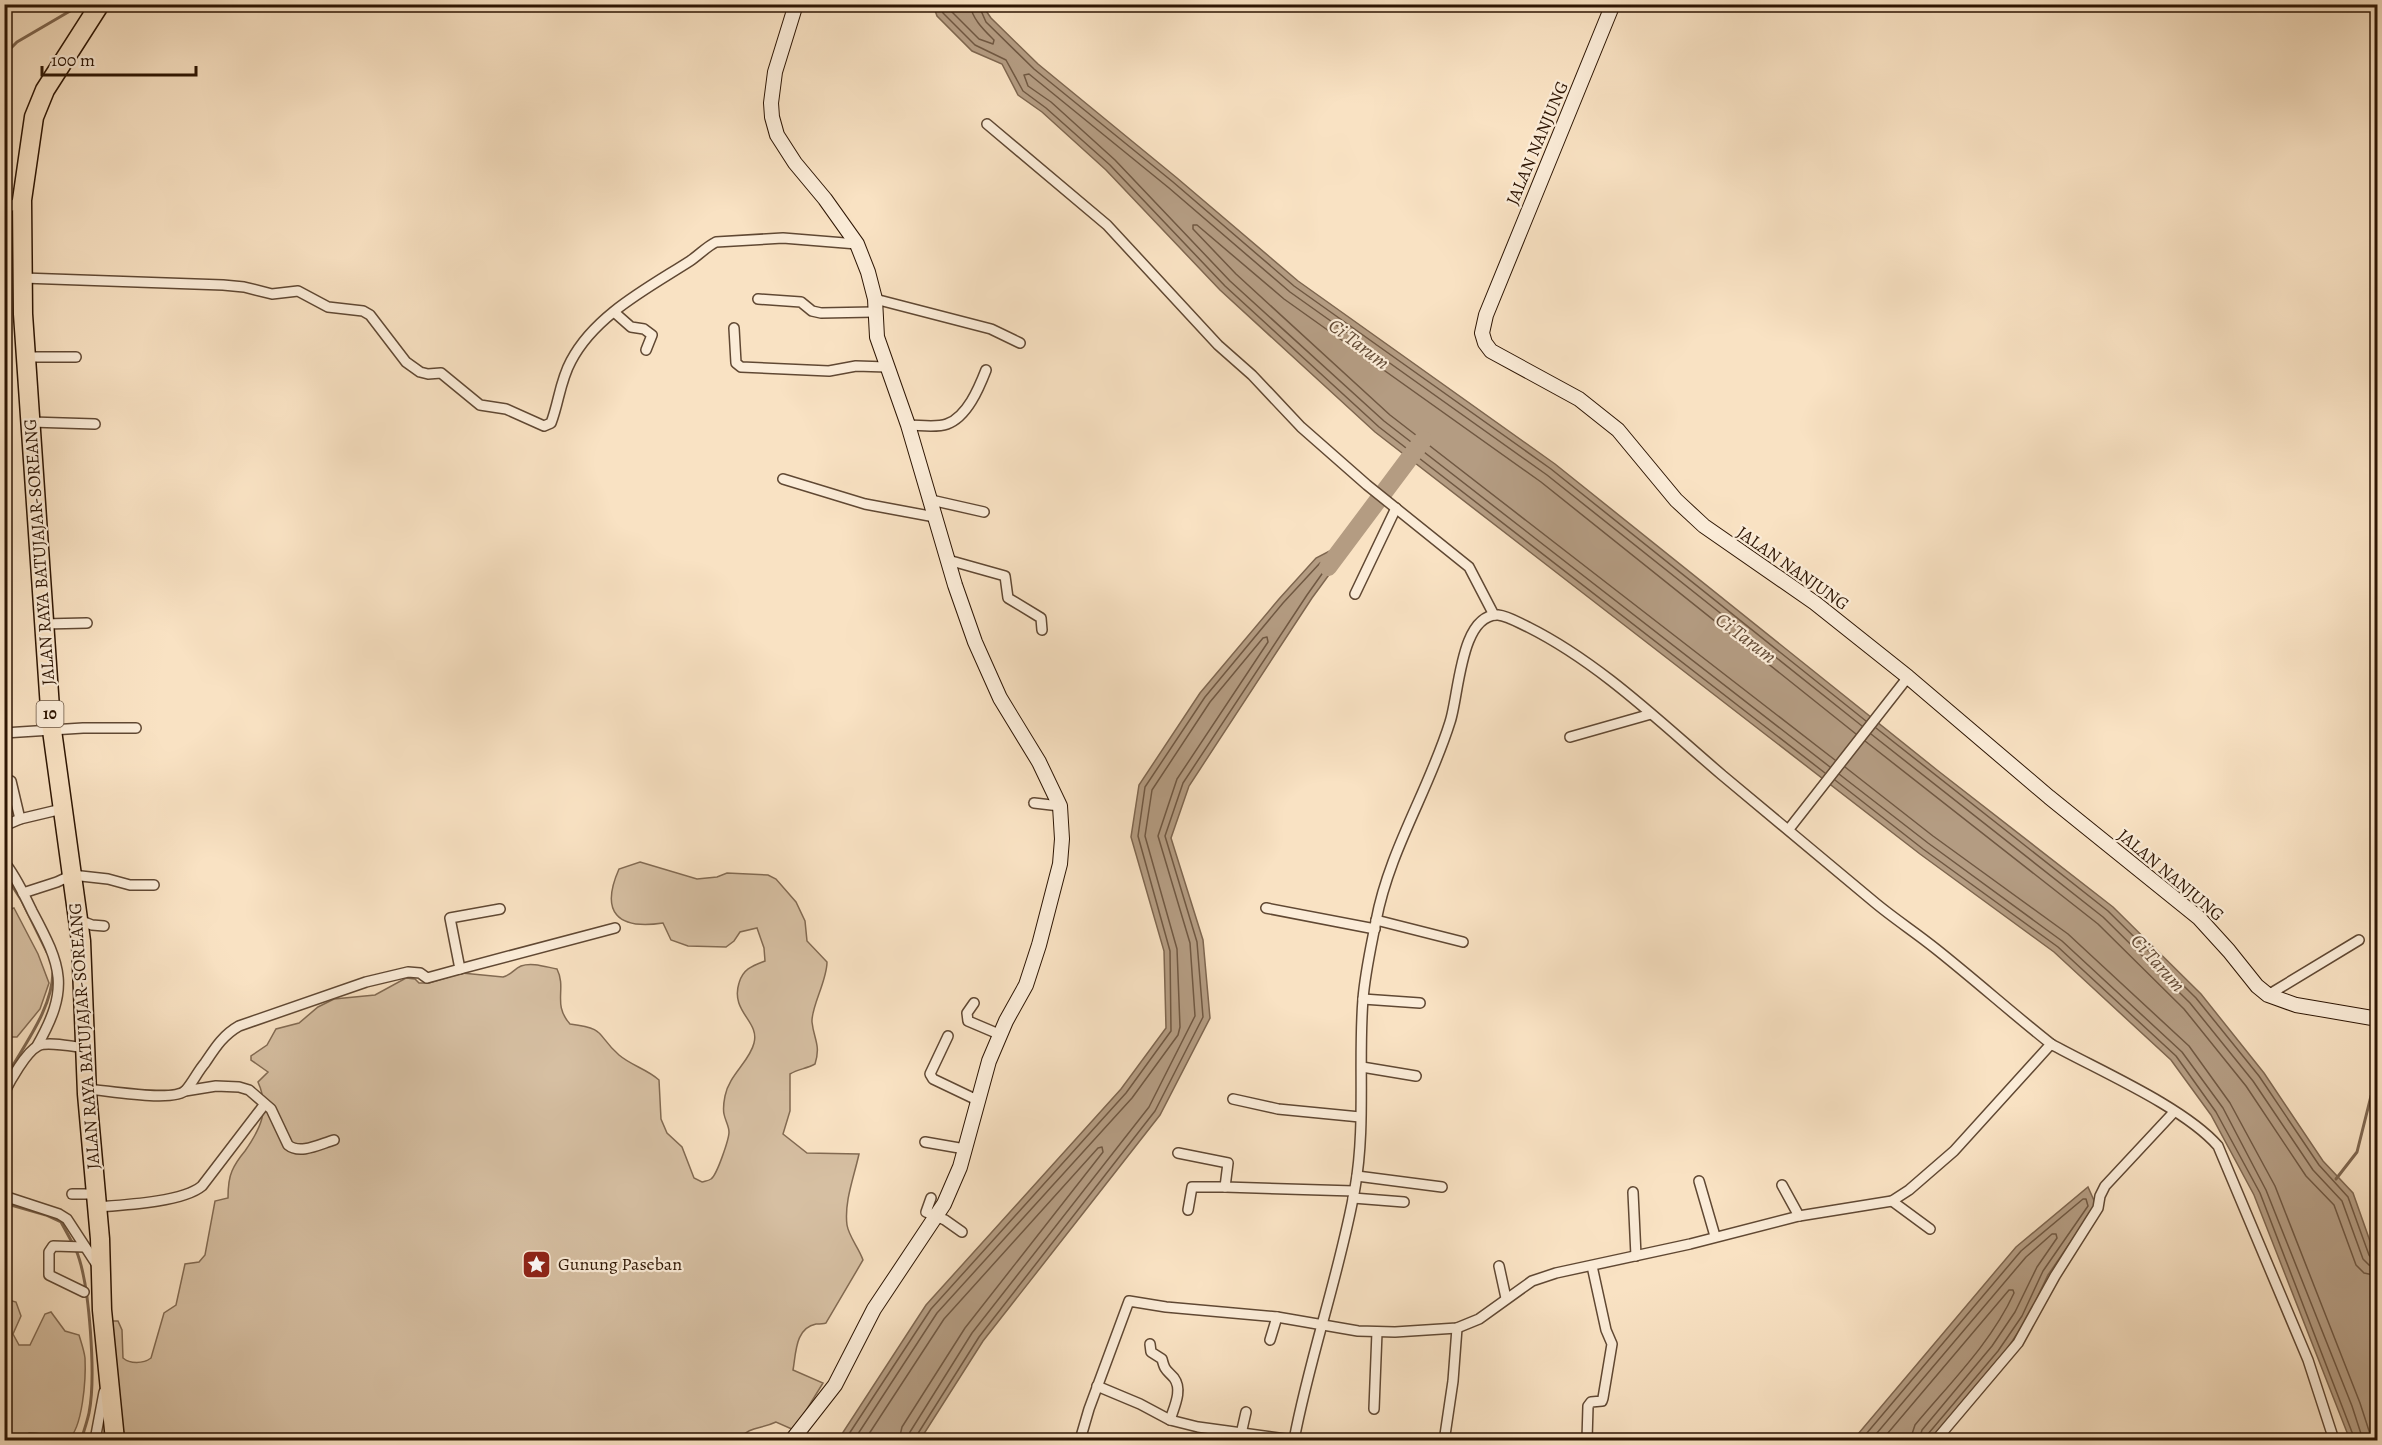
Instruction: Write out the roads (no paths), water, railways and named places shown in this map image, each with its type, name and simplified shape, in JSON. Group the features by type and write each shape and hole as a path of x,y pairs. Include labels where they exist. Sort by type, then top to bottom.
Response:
{"highway":[{"name":"JALAN RAYA BATUJAJAR-SOREANG","path":"100,4 39,102 34,117 22,200 26,357 32,422 43,624 52,729 79,920 86,1089 115,1440"}],"street":[{"path":"796,4 775,72 771,103 777,135 795,163 825,199 857,244 868,272 877,337 908,426 975,642 1004,703 1060,806 1062,839 1060,864 1045,927 1026,985 989,1061 960,1167 933,1199 937,1216 962,1232"},
{"name":"JALAN NANJUNG","path":"1613,4 1486,315 1482,333 1491,351 1580,399 1618,430 1632,444 1660,483 1704,526 1815,603 2199,918 2229,951 2248,977 2268,995 2322,1011 2378,1019"},
{"path":"987,124 1107,225 1218,345 1252,375 1301,427 1384,499 1469,567 1494,615"},
{"path":"4,210 22,200"},
{"path":"23,278 223,285 244,287 272,294 298,291 328,307 365,312 379,326 400,356 420,372 441,373 480,405 506,410 544,426 551,423 562,381 571,360 587,337 614,312 716,242 783,238 857,244"},
{"path":"758,299 801,302 812,311 821,313 874,306 991,329 1020,343"},
{"path":"614,312 631,327 644,329 652,334 646,350"},
{"path":"734,328 736,363 741,367 829,371 856,366 887,367"},
{"path":"26,357 76,357"},
{"path":"908,426 945,425 956,420 974,397 986,370"},
{"path":"32,422 95,424"},
{"path":"783,479 865,504 935,517"},
{"path":"931,500 984,512"},
{"path":"1355,594 1396,508"},
{"path":"948,560 1005,576 1008,598 1041,618 1042,630"},
{"path":"1097,1386 1140,1404 1170,1420 1241,1434 1293,1440 1354,1194 1360,1117 1363,999 1376,925 1389,871 1427,784 1451,719 1467,645 1474,629 1482,620 1494,615 1505,616 1558,643 1651,714 1876,904 1936,949 2051,1044 2174,1112 2203,1132 2218,1146 2308,1360 2334,1440"},
{"path":"43,624 87,623"},
{"path":"1789,829 1908,677"},
{"path":"1570,737 1651,714"},
{"path":"4,733 52,729 136,728"},
{"path":"10,781 20,819"},
{"path":"1034,803 1060,806"},
{"path":"6,825 20,819 62,809"},
{"path":"4,862 23,892 56,959 60,988 54,1011 37,1046 18,1069 4,1093"},
{"path":"23,892 72,875 108,879 130,885 154,885"},
{"path":"1266,908 1376,925 1463,942"},
{"path":"460,969 450,918 500,909"},
{"path":"79,920 92,925 104,926"},
{"path":"185,1091 227,1033 239,1026 366,982 408,972 420,973 427,978 615,928"},
{"path":"2268,995 2359,940"},
{"path":"1363,999 1420,1003"},
{"path":"974,1003 967,1013 968,1022 1001,1035"},
{"path":"948,1036 930,1074 933,1079 977,1100"},
{"path":"37,1046 44,1044 86,1048"},
{"path":"1080,1440 1097,1386 1129,1301 1166,1307 1277,1317 1339,1329 1377,1332 1457,1328 1479,1319 1532,1281 1556,1273 1799,1216 1892,1201 1909,1190 1954,1151 2051,1044"},
{"path":"1362,1067 1416,1076"},
{"path":"86,1089 145,1096 168,1096 216,1086 244,1087 271,1109 292,1149 298,1150 334,1140"},
{"path":"1233,1099 1278,1109 1360,1117"},
{"path":"72,1194 96,1201 145,1204 195,1192 264,1105"},
{"path":"1936,1440 2018,1343 2055,1276 2098,1208 2105,1186 2174,1112"},
{"path":"925,1142 965,1149"},
{"path":"1178,1153 1228,1163 1225,1187"},
{"path":"1357,1176 1442,1187"},
{"path":"1699,1181 1715,1236"},
{"path":"1782,1185 1799,1216"},
{"path":"1188,1210 1192,1187 1354,1194 1404,1202"},
{"path":"1633,1192 1636,1256"},
{"path":"4,1196 59,1214 67,1220 82,1247 100,1270"},
{"path":"1892,1201 1930,1228"},
{"path":"792,1440 835,1385 874,1309 906,1258 937,1216"},
{"path":"82,1247 52,1246 49,1275 84,1292"},
{"path":"1500,1266 1506,1298"},
{"path":"1587,1440 1588,1406 1590,1402 1602,1401 1612,1344 1606,1330 1592,1266"},
{"path":"1270,1340 1277,1317"},
{"path":"1445,1435 1453,1381 1457,1328"},
{"path":"1374,1409 1377,1332"},
{"path":"1150,1344 1151,1352 1162,1359 1164,1369 1178,1385 1179,1390 1170,1420"},
{"path":"95,1440 108,1375"},
{"path":"1241,1434 1246,1412"}],"water":[{"name":"Ci Tarum","path":"933,5 982,5 991,18 1038,64 1298,281 1555,464 1937,770 2113,907 2201,994 2264,1073 2323,1161 2353,1193 2377,1261 2377,1440 2350,1440 2254,1195 2211,1115 2171,1060 2054,952 1920,854 1375,432 1220,290 1106,170 1042,112 1018,95 1002,64 972,51 937,16"},
{"path":"1341,545 1345,553 1312,598 1189,786 1171,838 1203,940 1210,1018 1160,1115 983,1341 920,1440 838,1440 926,1305 1121,1089 1166,1028 1164,951 1131,837 1139,785 1200,693 1279,599 1316,558"},
{"path":"2088,1187 2096,1205 2048,1275 2027,1319 2003,1355 1931,1440 1853,1440 2016,1247"}],"waterway":[{"path":"4,55 17,42 82,4"},
{"path":"1328,567 1423,440"},
{"path":"4,873 22,901 47,952"},
{"path":"4,1081 42,1015 53,972"},
{"path":"2336,1179 2357,1152 2371,1096 2378,1091"},
{"path":"4,1203 46,1215 61,1222 73,1244"},
{"path":"76,1250 85,1284 92,1355 89,1413 81,1440"}],"place":[{"name":"Gunung Paseban","path":"537,1264"}]}
